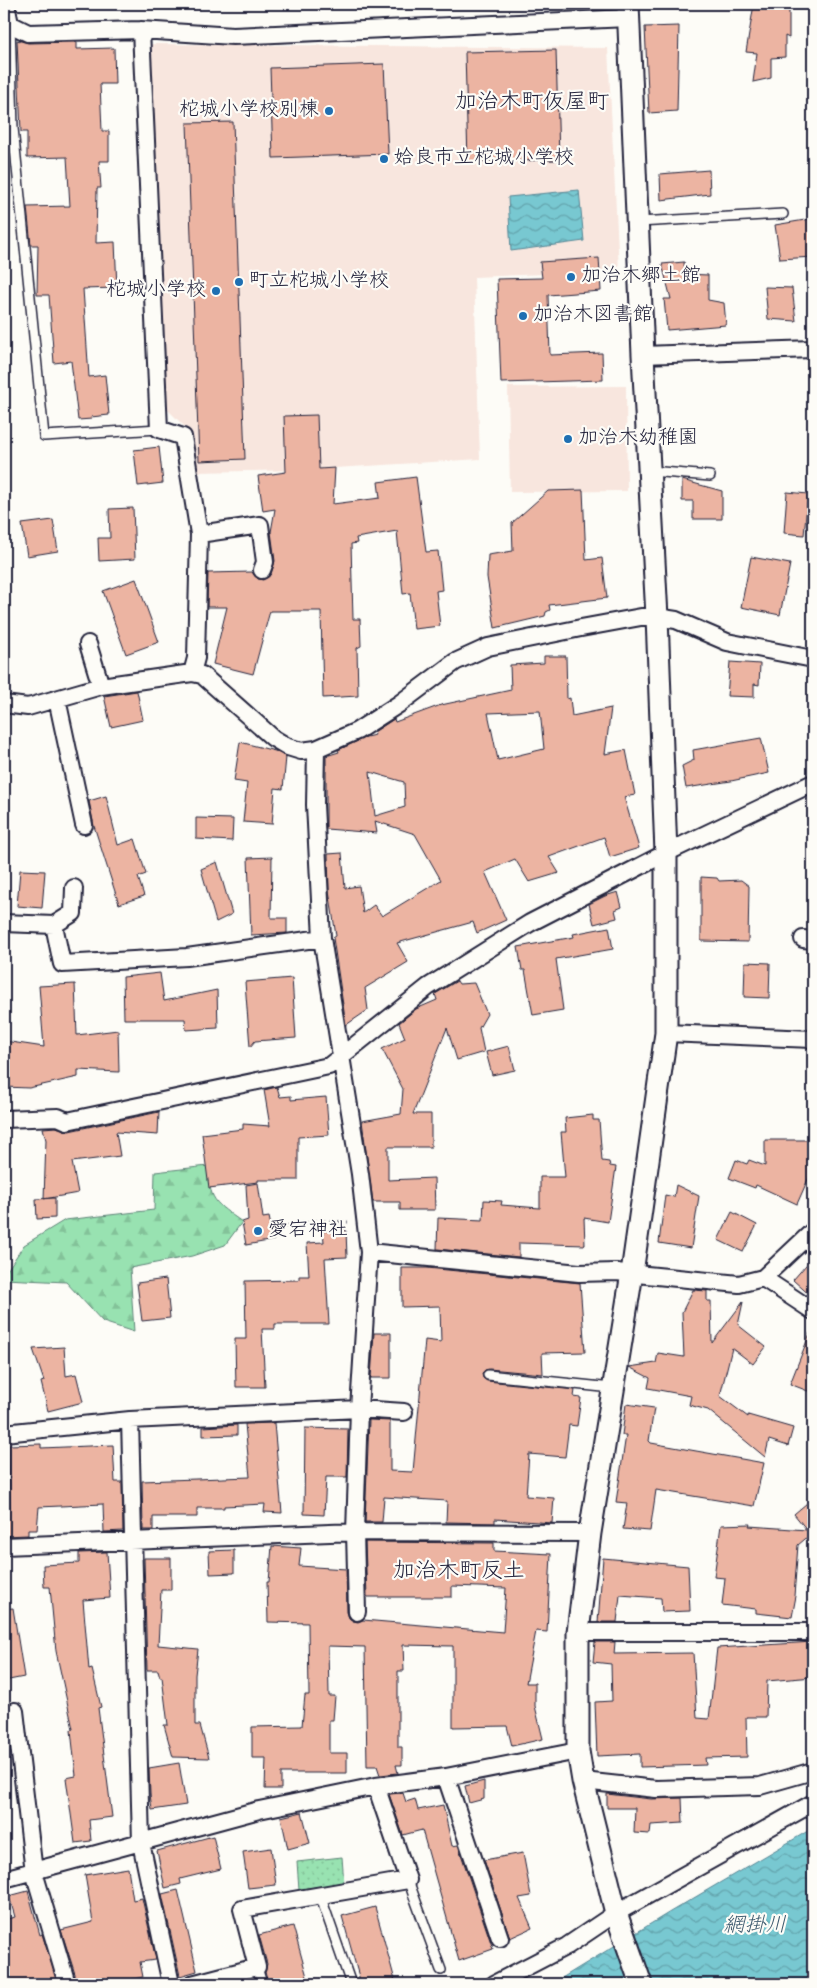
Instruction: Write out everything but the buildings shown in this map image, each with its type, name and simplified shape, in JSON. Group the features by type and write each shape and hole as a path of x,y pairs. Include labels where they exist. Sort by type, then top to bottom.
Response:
{"street":[{"path":"7,12 28,33 141,30 233,36 628,11 657,617 666,853 666,1033 632,1273 590,1533 578,1632 578,1752 583,1781 618,1918 641,1984"},
{"path":"141,30 159,429 183,436 199,534 196,658 192,673"},
{"path":"643,355 813,349"},
{"path":"199,534 260,525 265,562 262,570"},
{"path":"4,704 28,707 101,686 192,673 202,675 211,681 273,738 288,747 301,751 316,749 357,731 400,704 455,662 488,647 641,617 676,620 727,642 813,659"},
{"path":"88,644 101,686"},
{"path":"58,699 84,825"},
{"path":"316,749 315,805 322,938 342,1055 369,1252 359,1409 355,1532 357,1612"},
{"path":"4,1119 58,1117 67,1120 329,1066 428,987 530,924 666,853 813,783"},
{"path":"4,923 54,925 72,913 74,888"},
{"path":"54,925 62,964 187,958 322,938"},
{"path":"666,1033 813,1039 813,1030"},
{"path":"369,1252 579,1273 632,1273 739,1284 764,1278 813,1231"},
{"path":"764,1278 813,1311"},
{"path":"4,1433 130,1420 359,1409 404,1412"},
{"path":"130,1420 140,1842 170,1984"},
{"path":"4,1546 355,1532 590,1533"},
{"path":"578,1632 813,1632"},
{"path":"15,1711 34,1872 64,1976"},
{"path":"4,1879 259,1810 376,1786 446,1777 578,1752"},
{"path":"583,1781 656,1789 760,1786 813,1771"},
{"path":"446,1777 500,1938"},
{"path":"192,1984 257,1967 242,1909 408,1880 376,1786"},
{"path":"494,1984 618,1918 813,1803"}],"lane":[{"path":"7,12 13,128 44,436 159,429"},
{"path":"637,222 783,214"},
{"path":"650,471 710,476"},
{"path":"488,1375 613,1388"},
{"path":"408,1880 441,1970"},
{"path":"320,1895 351,1984"},
{"path":"257,1967 262,1984"}],"path":[{"path":"276,1228 316,1221 366,1222"}],"shaded area":[{"name":"姶良市立柁城小学校","path":"150,44 608,48 619,271 474,277 480,459 303,470 195,472 189,431 163,405"},
{"name":"加治木幼稚園","path":"626,386 627,491 510,492 508,387"}],"green space":[{"path":"208,1166 210,1186 215,1200 242,1222 225,1245 192,1256 130,1268 134,1332 103,1322 66,1282 4,1279 4,1275 24,1245 65,1220 154,1210 155,1172"},
{"path":"342,1857 344,1884 299,1889 297,1862"}],"water":[{"path":"579,190 584,241 511,251 508,197"},
{"name":"網掛川","path":"813,1828 813,1984 552,1984 670,1912"}],"place":[{"name":"柁城小学校別棟","path":"329,111"},
{"name":"姶良市立柁城小学校","path":"384,159"},
{"name":"加治木郷土館","path":"571,277"},
{"name":"町立柁城小学校","path":"239,282"},
{"name":"柁城小学校","path":"216,291"},
{"name":"加治木図書館","path":"523,316"},
{"name":"加治木幼稚園","path":"568,439"},
{"name":"愛宕神社","path":"258,1231"}],"district":[{"name":"加治木町仮屋町","path":"532,103"},
{"name":"加治木町反土","path":"459,1572"}]}
